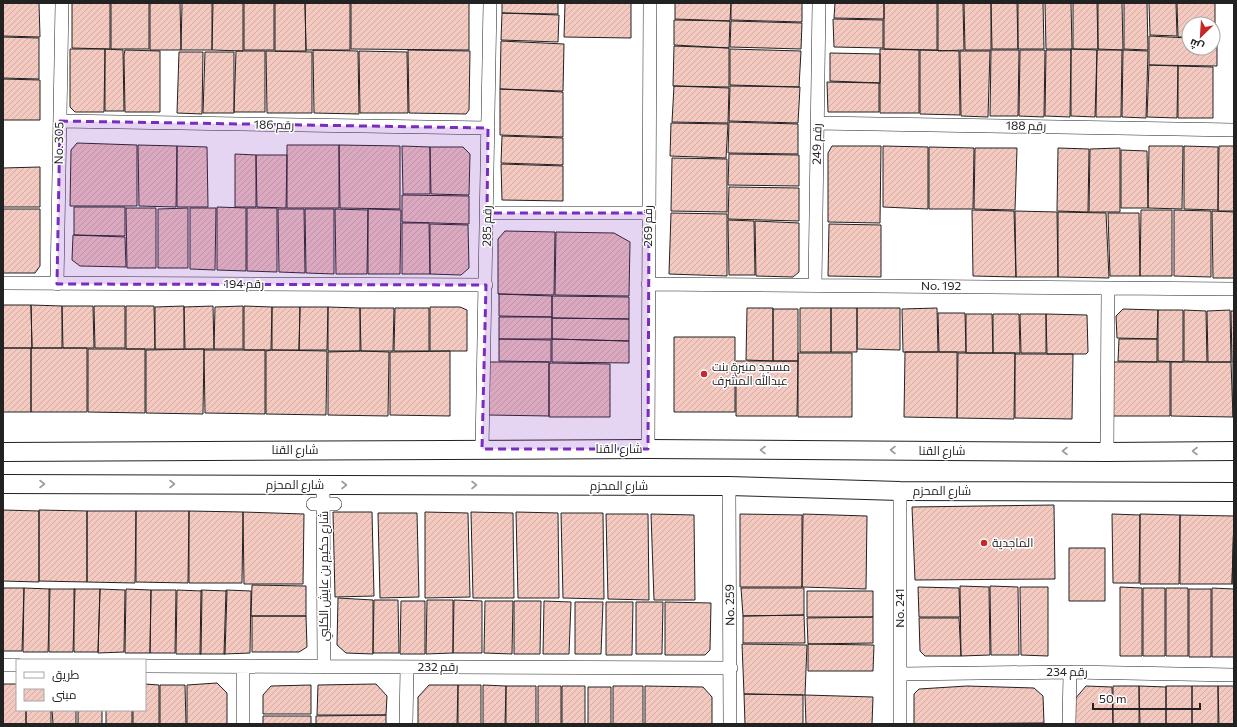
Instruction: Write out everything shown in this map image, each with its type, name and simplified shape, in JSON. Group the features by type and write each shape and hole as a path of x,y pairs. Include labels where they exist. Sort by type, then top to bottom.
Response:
{"street":[{"name":"No. 305","path":"57,284 62,3"},
{"name":"رقم 285","path":"482,449 490,3"},
{"name":"رقم 269","path":"648,449 650,3"},
{"name":"رقم 249","path":"815,286 819,3"},
{"name":"رقم 186","path":"60,121 488,128"},
{"name":"رقم 188","path":"817,123 1234,130"},
{"path":"487,213 648,213"},
{"name":"رقم 194","path":"3,283 486,285"},
{"name":"No. 192","path":"648,284 1234,289"},
{"path":"1107,452 1108,288"},
{"name":"شارع القنا","path":"3,452 482,449 1107,452 1234,451"},
{"name":"شارع المحزم","path":"3,484 729,486 900,491 1234,492"},
{"name":"شارع حكيم بن عايش الكلبي","path":"323,485 324,667"},
{"name":"No. 259","path":"729,486 731,668 730,724"},
{"name":"No. 241","path":"900,491 900,724"},
{"path":"3,665 16,665"},
{"name":"رقم 232","path":"146,666 731,668"},
{"path":"243,666 243,724"},
{"path":"406,724 407,666"},
{"path":"1069,724 1070,672"},
{"name":"رقم 234","path":"900,674 1070,672 1234,675"}],"highlighted area":[{"path":"60,121 488,128 487,213 649,213 648,449 482,449 486,285 57,284"}],"building":[{"path":"3,3 39,3 40,37 3,36"},
{"path":"72,3 110,3 110,49 72,48"},
{"path":"111,3 149,3 149,49 111,49"},
{"path":"150,3 180,3 181,50 150,50"},
{"path":"182,3 212,3 212,50 181,50"},
{"path":"213,3 243,3 243,51 212,50"},
{"path":"244,3 274,3 274,50 244,50"},
{"path":"275,3 305,3 306,51 275,51"},
{"path":"305,3 350,3 350,50 306,50"},
{"path":"351,3 469,3 469,50 351,49"},
{"path":"502,3 558,3 558,14 502,13"},
{"path":"565,3 631,3 631,38 564,37"},
{"path":"675,3 731,3 730,21 675,19"},
{"path":"731,3 802,3 802,22 731,20"},
{"path":"835,3 884,3 884,19 834,18"},
{"path":"884,3 937,3 937,50 884,49"},
{"path":"938,3 963,3 964,50 938,51"},
{"path":"964,3 991,3 991,50 965,50"},
{"path":"991,3 1017,3 1018,49 992,49"},
{"path":"1018,3 1043,3 1044,49 1018,49"},
{"path":"1045,3 1071,3 1072,49 1046,49"},
{"path":"1073,3 1097,3 1098,49 1073,49"},
{"path":"1098,3 1122,3 1123,50 1098,49"},
{"path":"1124,3 1147,3 1148,50 1124,49"},
{"path":"1149,3 1176,3 1177,36 1150,35"},
{"path":"1177,3 1215,3 1215,16 1181,16 1181,37 1178,37"},
{"path":"502,13 559,15 558,42 501,40"},
{"path":"833,19 883,20 883,48 834,47"},
{"path":"674,20 730,21 729,48 674,45"},
{"path":"731,21 802,23 801,49 730,47"},
{"path":"1149,36 1181,38 1181,56 1217,56 1217,66 1149,65"},
{"path":"3,37 39,38 39,79 3,78"},
{"path":"501,41 564,44 563,91 500,89"},
{"path":"674,46 729,48 729,87 673,86"},
{"path":"70,49 105,49 104,112 75,112 70,107"},
{"path":"105,49 123,50 124,111 105,111"},
{"path":"730,49 801,51 799,87 730,85"},
{"path":"880,49 919,50 919,113 880,113"},
{"path":"1071,49 1097,50 1095,117 1071,116"},
{"path":"125,50 160,51 160,112 125,112"},
{"path":"313,50 358,51 359,114 314,113"},
{"path":"408,50 470,51 469,110 466,114 409,113"},
{"path":"920,50 959,51 960,115 920,114"},
{"path":"991,50 1019,50 1018,116 990,116"},
{"path":"1020,50 1045,50 1044,117 1019,116"},
{"path":"1046,50 1071,50 1070,117 1045,116"},
{"path":"1097,50 1122,50 1121,117 1096,117"},
{"path":"1123,50 1148,51 1146,118 1122,117"},
{"path":"236,51 265,51 265,112 234,112"},
{"path":"266,51 312,52 312,113 267,113"},
{"path":"359,51 407,52 408,113 360,113"},
{"path":"960,51 990,51 988,117 961,116"},
{"path":"179,52 203,52 202,114 177,113"},
{"path":"205,52 234,52 234,113 203,113"},
{"path":"830,53 880,54 880,83 830,81"},
{"path":"1149,65 1178,66 1177,118 1147,117"},
{"path":"1178,66 1213,67 1213,118 1178,118"},
{"path":"3,79 40,80 40,120 3,120"},
{"path":"827,82 879,83 879,112 828,112"},
{"path":"674,86 729,88 728,123 672,122"},
{"path":"730,86 800,87 798,123 729,121"},
{"path":"500,89 563,92 563,137 500,135"},
{"path":"729,122 798,124 798,154 728,153"},
{"path":"671,123 728,124 726,158 670,156"},
{"path":"502,136 563,138 563,165 501,163"},
{"path":"77,143 137,145 137,206 70,206 71,150"},
{"path":"138,145 177,146 176,207 139,206"},
{"path":"287,145 339,145 339,208 287,208"},
{"path":"339,145 400,146 400,209 340,208"},
{"path":"177,146 207,147 208,207 177,207"},
{"path":"402,146 430,147 430,194 403,194"},
{"path":"832,146 881,146 880,223 828,222 828,153"},
{"path":"883,146 928,147 928,209 883,207"},
{"path":"1149,146 1183,146 1182,209 1148,208"},
{"path":"1184,146 1218,147 1218,210 1184,209"},
{"path":"1219,146 1234,146 1234,211 1218,211"},
{"path":"430,147 463,147 470,154 469,195 431,194"},
{"path":"929,147 974,148 973,209 929,209"},
{"path":"975,148 1017,148 1015,210 974,209"},
{"path":"1058,148 1089,149 1088,212 1057,211"},
{"path":"1120,148 1120,212 1089,212 1090,149"},
{"path":"1121,150 1147,151 1148,208 1121,208"},
{"path":"235,154 256,155 256,207 235,207"},
{"path":"729,154 799,155 799,186 728,185"},
{"path":"256,155 287,155 286,208 257,207"},
{"path":"672,158 727,159 727,212 671,211"},
{"path":"501,164 563,166 563,201 502,200"},
{"path":"40,167 40,207 3,207 3,168"},
{"path":"729,187 799,188 799,221 728,219"},
{"path":"402,195 469,196 469,224 402,222"},
{"path":"74,207 125,207 125,236 74,235"},
{"path":"217,207 246,208 246,271 217,270"},
{"path":"126,208 156,208 156,268 127,268"},
{"path":"188,208 188,268 158,268 158,209"},
{"path":"190,208 216,208 215,270 190,269"},
{"path":"247,208 277,208 277,272 247,271"},
{"path":"3,209 40,209 40,266 35,273 3,273"},
{"path":"278,209 304,209 305,273 279,272"},
{"path":"305,209 334,209 334,274 306,273"},
{"path":"335,209 368,210 367,274 336,274"},
{"path":"368,209 401,210 400,274 368,274"},
{"path":"972,210 1014,211 1016,277 973,276"},
{"path":"1141,210 1172,210 1172,276 1140,276"},
{"path":"1174,210 1211,211 1211,277 1174,276"},
{"path":"1015,211 1057,212 1058,277 1016,277"},
{"path":"1212,211 1234,212 1234,278 1213,278"},
{"path":"1058,212 1106,213 1109,278 1058,277"},
{"path":"671,213 727,214 727,276 669,274"},
{"path":"1108,213 1139,213 1140,276 1110,276"},
{"path":"728,220 754,221 755,275 729,275"},
{"path":"755,221 799,223 799,272 793,277 756,276"},
{"path":"402,223 429,223 430,274 402,274"},
{"path":"430,224 468,225 469,268 461,275 430,274"},
{"path":"829,224 881,225 881,277 828,276"},
{"path":"505,231 555,232 554,295 498,294 498,239"},
{"path":"556,232 614,233 630,242 629,296 555,295"},
{"path":"73,235 125,237 126,267 80,266 72,260"},
{"path":"499,294 552,296 552,317 499,316"},
{"path":"552,296 629,297 629,319 552,318"},
{"path":"3,305 31,305 32,348 3,348"},
{"path":"31,305 62,306 62,348 32,348"},
{"path":"62,306 93,306 94,348 63,348"},
{"path":"94,306 125,306 125,348 95,348"},
{"path":"126,306 154,306 155,349 126,349"},
{"path":"184,306 184,349 155,349 155,307"},
{"path":"213,306 214,349 185,349 184,307"},
{"path":"243,306 243,349 214,349 215,307"},
{"path":"244,306 272,307 271,350 244,350"},
{"path":"272,307 300,307 299,350 272,350"},
{"path":"300,307 328,307 327,350 299,350"},
{"path":"328,307 360,308 360,351 328,351"},
{"path":"430,307 460,307 467,310 467,351 430,351"},
{"path":"360,308 394,308 393,351 361,351"},
{"path":"395,308 429,308 429,351 394,351"},
{"path":"747,308 773,308 773,361 746,360"},
{"path":"800,308 831,308 831,352 800,352"},
{"path":"831,308 857,308 857,352 831,352"},
{"path":"857,308 900,308 900,350 857,349"},
{"path":"937,308 938,352 903,352 902,309"},
{"path":"773,309 798,309 798,361 773,361"},
{"path":"1123,309 1158,310 1157,339 1117,338 1116,316"},
{"path":"1158,310 1183,310 1183,362 1158,361"},
{"path":"1184,310 1206,311 1207,362 1184,361"},
{"path":"1230,310 1231,362 1208,362 1207,311"},
{"path":"1231,311 1234,311 1234,362 1232,362"},
{"path":"938,313 965,313 966,352 939,352"},
{"path":"966,314 992,314 993,353 966,353"},
{"path":"993,314 1019,314 1020,353 993,353"},
{"path":"1020,314 1046,314 1046,353 1021,353"},
{"path":"1046,314 1087,315 1088,352 1086,354 1047,354"},
{"path":"499,317 552,317 552,339 499,339"},
{"path":"552,318 629,319 629,341 552,339"},
{"name":"مسجد منيرة بنت عبدالله المشرف","path":"674,337 735,337 735,412 674,412"},
{"path":"499,339 551,340 551,362 499,361"},
{"path":"552,339 629,341 629,363 552,362"},
{"path":"1119,339 1157,339 1157,362 1118,361"},
{"path":"3,348 31,348 31,412 3,412"},
{"path":"31,348 87,348 87,412 31,412"},
{"path":"88,349 145,349 145,413 88,412"},
{"path":"204,349 203,414 146,413 146,350"},
{"path":"204,350 265,350 265,414 205,413"},
{"path":"266,351 327,351 326,415 266,414"},
{"path":"450,351 450,416 390,415 390,352"},
{"path":"328,352 389,352 388,416 328,415"},
{"path":"905,352 957,352 957,418 904,417"},
{"path":"798,353 852,353 852,417 798,417"},
{"path":"958,353 1015,353 1014,419 957,418"},
{"path":"1015,354 1073,354 1072,419 1015,418"},
{"path":"736,361 798,361 797,416 736,416"},
{"path":"488,362 549,362 549,416 488,415"},
{"path":"1109,362 1170,362 1170,416 1108,416"},
{"path":"1171,362 1231,362 1233,417 1171,416"},
{"path":"1234,363 1234,417 1233,417"},
{"path":"549,364 610,364 610,417 549,417"},
{"name":"الماجدية","path":"1054,505 1055,579 915,580 912,507"},
{"path":"3,510 39,511 39,582 3,581"},
{"path":"39,510 87,511 87,582 39,581"},
{"path":"87,511 136,511 135,583 87,582"},
{"path":"136,511 189,511 188,583 136,582"},
{"path":"189,511 243,512 242,583 189,583"},
{"path":"243,512 304,514 303,584 244,584"},
{"path":"333,512 372,512 374,596 335,597"},
{"path":"425,512 468,513 470,597 425,598"},
{"path":"471,512 513,513 514,598 473,598"},
{"path":"516,512 558,513 559,598 518,598"},
{"path":"378,513 417,513 419,597 380,598"},
{"path":"561,513 603,513 604,599 563,598"},
{"path":"606,514 648,514 649,600 608,599"},
{"path":"651,514 694,515 695,600 654,600"},
{"path":"740,514 802,515 802,587 740,587"},
{"path":"803,514 867,516 866,589 802,587"},
{"path":"1112,514 1140,515 1139,583 1113,583"},
{"path":"1140,514 1180,515 1179,584 1140,584"},
{"path":"1180,515 1234,516 1232,584 1180,584"},
{"path":"1234,516 1234,584 1232,584"},
{"path":"1069,548 1105,548 1105,601 1069,601"},
{"path":"252,585 306,586 306,616 251,616"},
{"path":"960,586 989,587 990,655 961,656"},
{"path":"990,586 1018,587 1019,655 991,655"},
{"path":"918,587 959,588 960,617 919,617"},
{"path":"1020,587 1048,587 1048,656 1021,655"},
{"path":"1120,587 1142,588 1142,656 1120,656"},
{"path":"3,588 24,588 22,651 3,651"},
{"path":"24,588 50,589 48,652 23,652"},
{"path":"741,588 804,588 804,615 743,616"},
{"path":"1143,588 1165,588 1165,656 1143,656"},
{"path":"1166,588 1188,588 1188,656 1166,656"},
{"path":"1212,588 1234,589 1234,657 1212,657"},
{"path":"49,589 75,589 73,652 49,652"},
{"path":"74,589 100,589 98,652 74,652"},
{"path":"100,589 125,590 124,652 98,653"},
{"path":"126,589 151,590 150,653 125,653"},
{"path":"1189,589 1211,589 1211,657 1189,657"},
{"path":"151,590 176,590 175,653 150,653"},
{"path":"177,590 202,591 201,654 176,654"},
{"path":"201,590 227,591 225,654 200,654"},
{"path":"226,590 251,591 250,653 224,654"},
{"path":"807,591 873,591 873,617 807,617"},
{"path":"338,598 373,600 373,654 346,653 337,645"},
{"path":"374,600 398,600 399,653 373,653"},
{"path":"427,600 453,600 453,653 426,654"},
{"path":"454,600 482,601 482,653 453,653"},
{"path":"401,601 425,601 425,654 400,654"},
{"path":"485,601 513,601 512,654 484,653"},
{"path":"514,601 541,601 540,654 514,654"},
{"path":"544,601 571,602 569,654 543,654"},
{"path":"575,602 603,602 601,654 575,654"},
{"path":"606,602 633,602 632,655 606,655"},
{"path":"636,602 663,602 662,654 636,654"},
{"path":"665,602 711,603 710,650 705,655 665,655"},
{"path":"804,615 805,643 743,643 743,616"},
{"path":"252,616 306,616 307,647 299,652 252,652"},
{"path":"873,617 873,643 808,644 807,618"},
{"path":"919,618 959,618 961,656 925,656 920,651"},
{"path":"742,644 807,645 805,695 744,694"},
{"path":"808,644 874,645 873,671 808,671"},
{"path":"217,683 227,693 227,724 187,724 187,685"},
{"path":"3,684 16,684 16,711 26,711 26,724 3,724"},
{"path":"146,684 159,685 159,724 133,724 133,711 146,711"},
{"path":"376,684 387,696 386,715 317,715 318,685"},
{"path":"160,685 185,685 186,724 160,724"},
{"path":"311,685 311,714 263,714 263,695 271,686"},
{"path":"429,685 458,685 457,724 418,724 418,697"},
{"path":"458,685 481,685 481,724 458,724"},
{"path":"483,685 506,686 505,724 483,724"},
{"path":"506,686 536,686 536,724 506,724"},
{"path":"538,686 561,686 561,724 538,724"},
{"path":"562,686 585,686 585,724 562,724"},
{"path":"613,686 643,686 643,724 613,724"},
{"path":"645,686 703,687 712,697 712,724 645,724"},
{"path":"967,686 1034,688 1043,696 1044,723 914,724 914,694 919,689"},
{"path":"1086,686 1112,687 1113,724 1075,724 1075,699"},
{"path":"1113,686 1139,686 1139,724 1113,724"},
{"path":"1139,686 1166,687 1166,724 1140,724"},
{"path":"1166,686 1192,686 1192,724 1166,724"},
{"path":"1192,686 1218,686 1218,724 1192,724"},
{"path":"1218,686 1234,686 1234,724 1219,724"},
{"path":"588,687 611,687 611,724 588,724"},
{"path":"744,694 803,695 803,724 745,724"},
{"path":"805,695 873,697 872,724 806,724"},
{"path":"26,711 51,711 51,724 26,724"},
{"path":"52,711 76,711 76,724 53,724"},
{"path":"78,711 102,711 102,724 78,724"},
{"path":"106,711 132,711 132,724 106,724"},
{"path":"386,715 386,724 316,724 316,716"},
{"path":"263,716 311,716 311,724 263,724"}],"place":[{"name":"مسجد منيرة بنت عبدالله المشرف","path":"704,374"},
{"name":"الماجدية","path":"984,543"}]}
